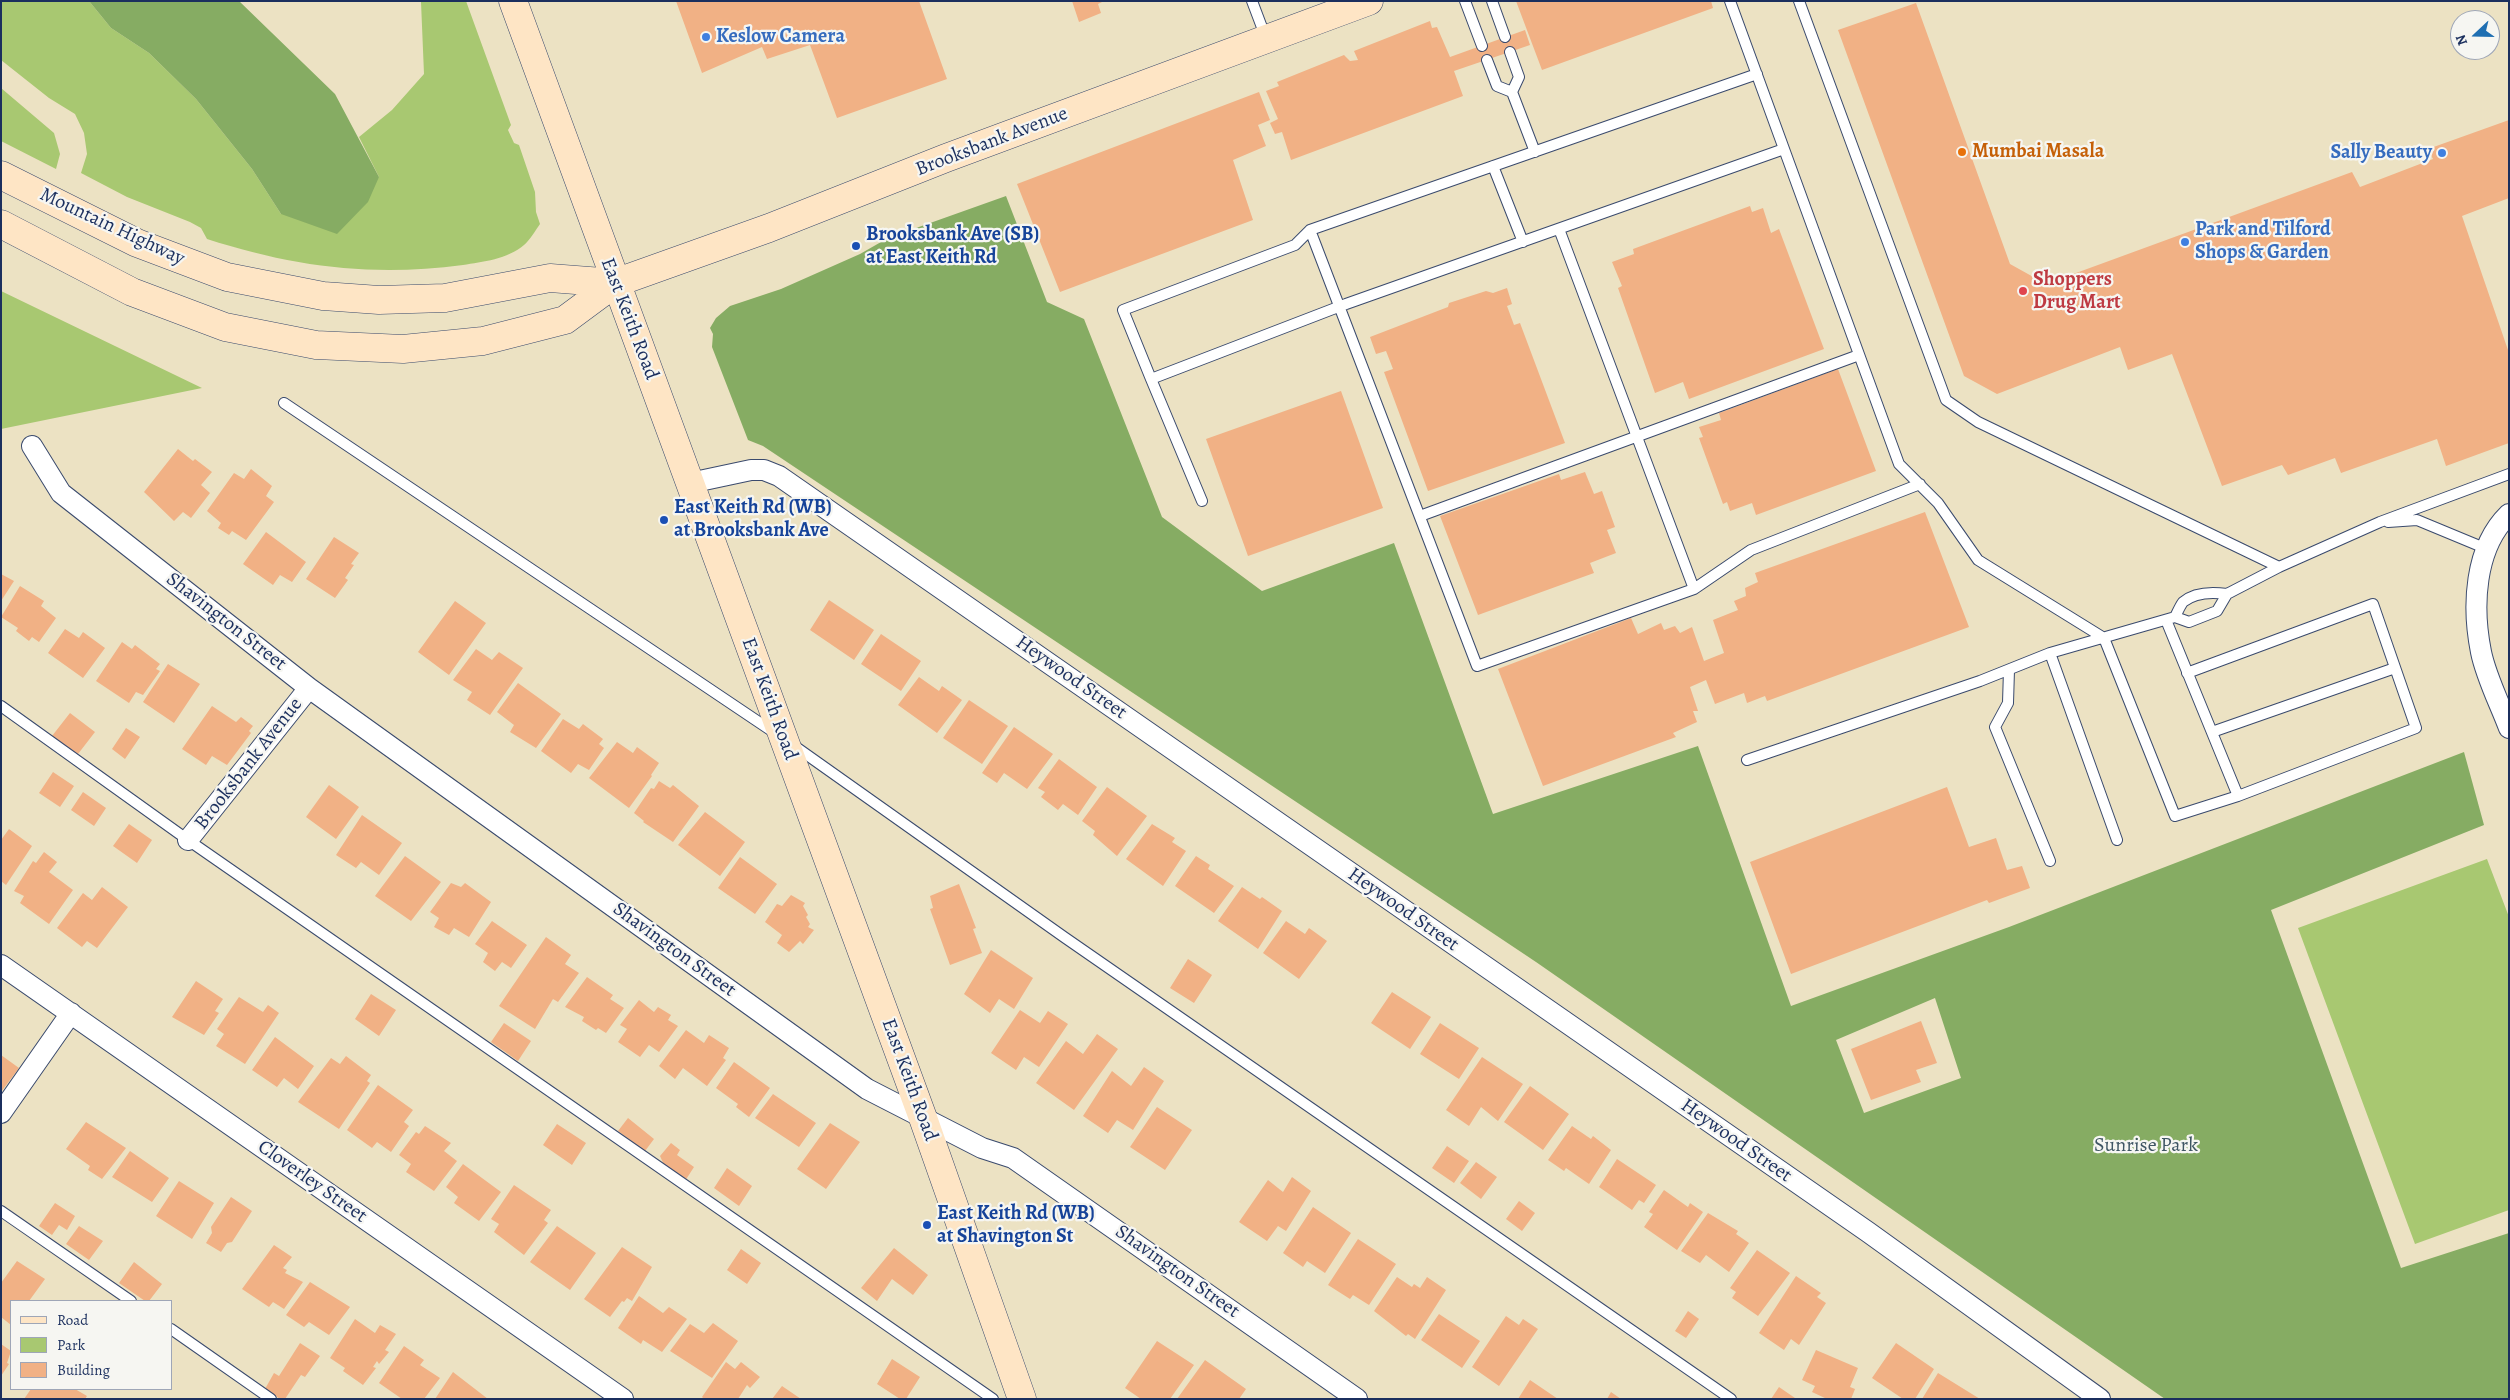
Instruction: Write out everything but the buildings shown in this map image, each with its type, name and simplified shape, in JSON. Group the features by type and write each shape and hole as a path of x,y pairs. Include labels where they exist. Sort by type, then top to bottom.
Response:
{"main road":[{"name":"East Keith Road","path":"513,1 923,1118 1022,1399"},
{"name":"Brooksbank Avenue","path":"615,283 769,228 946,158 1370,1"},
{"name":"Mountain Highway","path":"1,175 137,243 226,276 314,294 379,300 445,298 550,278 615,283"},
{"path":"1,224 132,292 226,327 316,345 403,349 483,341 565,320 615,283"}],"street":[{"name":"Shavington Street","path":"32,446 61,493 309,688 867,1089 982,1148 1013,1158 1356,1399"},
{"name":"Heywood Street","path":"690,482 751,470 764,470 779,476 1868,1232 2100,1399"},
{"path":"2509,514 2500,522 2486,549 2476,594 2481,653 2509,728"},
{"name":"Brooksbank Avenue","path":"188,840 309,688"},
{"name":"Cloverley Street","path":"1,965 623,1399"},
{"path":"1,1114 71,1013"}],"lane":[{"path":"1252,1 1266,39"},
{"path":"1465,1 1482,46"},
{"path":"1492,1 1505,37"},
{"path":"1730,1 1899,464 1938,503 1978,560 2104,638 2176,816 2238,796 2416,728 2372,604 2188,673"},
{"path":"1799,1 1946,400 1978,422 2279,567"},
{"path":"1510,52 1519,77 1512,92 1535,152"},
{"path":"1487,60 1497,86 1512,92"},
{"path":"1202,501 1123,310 1295,245 1310,230 1757,74"},
{"path":"1151,379 1340,307 1784,149"},
{"path":"1493,166 1523,242"},
{"path":"1559,229 1694,590"},
{"path":"1310,230 1477,666 1694,590 1751,550 1920,484"},
{"path":"1420,516 1859,355"},
{"path":"284,402 784,739 1064,937 1731,1399"},
{"path":"1747,760 2009,670 2050,653 2170,618 2189,622 2217,611 2227,594 2279,567 2380,522 2509,474"},
{"path":"2380,522 2417,520 2486,549"},
{"path":"2170,618 2183,603 2208,592 2227,594"},
{"path":"2170,618 2188,673 2238,796"},
{"path":"2050,653 2117,840"},
{"path":"2212,732 2395,668"},
{"path":"2009,670 2008,703 1995,727 2050,861"},
{"path":"1,706 188,840 993,1399"},
{"path":"1,1212 130,1300"},
{"path":"172,1331 271,1399"}],"green space":[{"path":"1,1 89,1 111,28 149,53 196,99 252,169 281,214 379,177 359,137 392,110 424,74 421,2 466,1 511,125 508,130 514,143 519,145 535,192 536,212 540,224 526,243 518,250 495,259 463,265 397,270 334,267 302,263 239,249 207,239 201,228 190,222 127,197 81,173 87,154 84,133 75,114 49,98 1,60"},
{"path":"89,1 239,1 335,94 379,177 368,202 337,234 281,214 252,169 196,99 149,53 111,28"},
{"path":"1,88 54,133 60,154 56,169 1,141"},
{"name":"Sunrise Park","path":"1006,196 1047,302 1084,319 1162,517 1262,591 1394,543 1493,814 1698,746 1791,1006 2009,927 2464,752 2484,825 2271,910 2401,1268 2509,1233 2509,1399 2165,1399 1536,962 763,446 748,440 712,347 713,334 710,328 716,318 730,306 781,289 860,254 888,238","holes":["1935,998 1961,1078 1864,1113 1836,1040"]},
{"path":"1,291 202,388 1,429"},
{"path":"2487,859 2509,917 2509,1210 2415,1244 2298,928"}],"place":[{"name":"Keslow Camera","path":"706,37"},
{"name":"Mumbai Masala","path":"1962,152"},
{"name":"Sally Beauty","path":"2442,153"},
{"name":"Park and Tilford Shops & Garden","path":"2185,242"},
{"name":"Brooksbank Ave (SB) at East Keith Rd","path":"856,246"},
{"name":"Shoppers Drug Mart","path":"2023,291"},
{"name":"East Keith Rd (WB) at Brooksbank Ave","path":"664,520"},
{"name":"East Keith Rd (WB) at Shavington St","path":"927,1225"}]}
